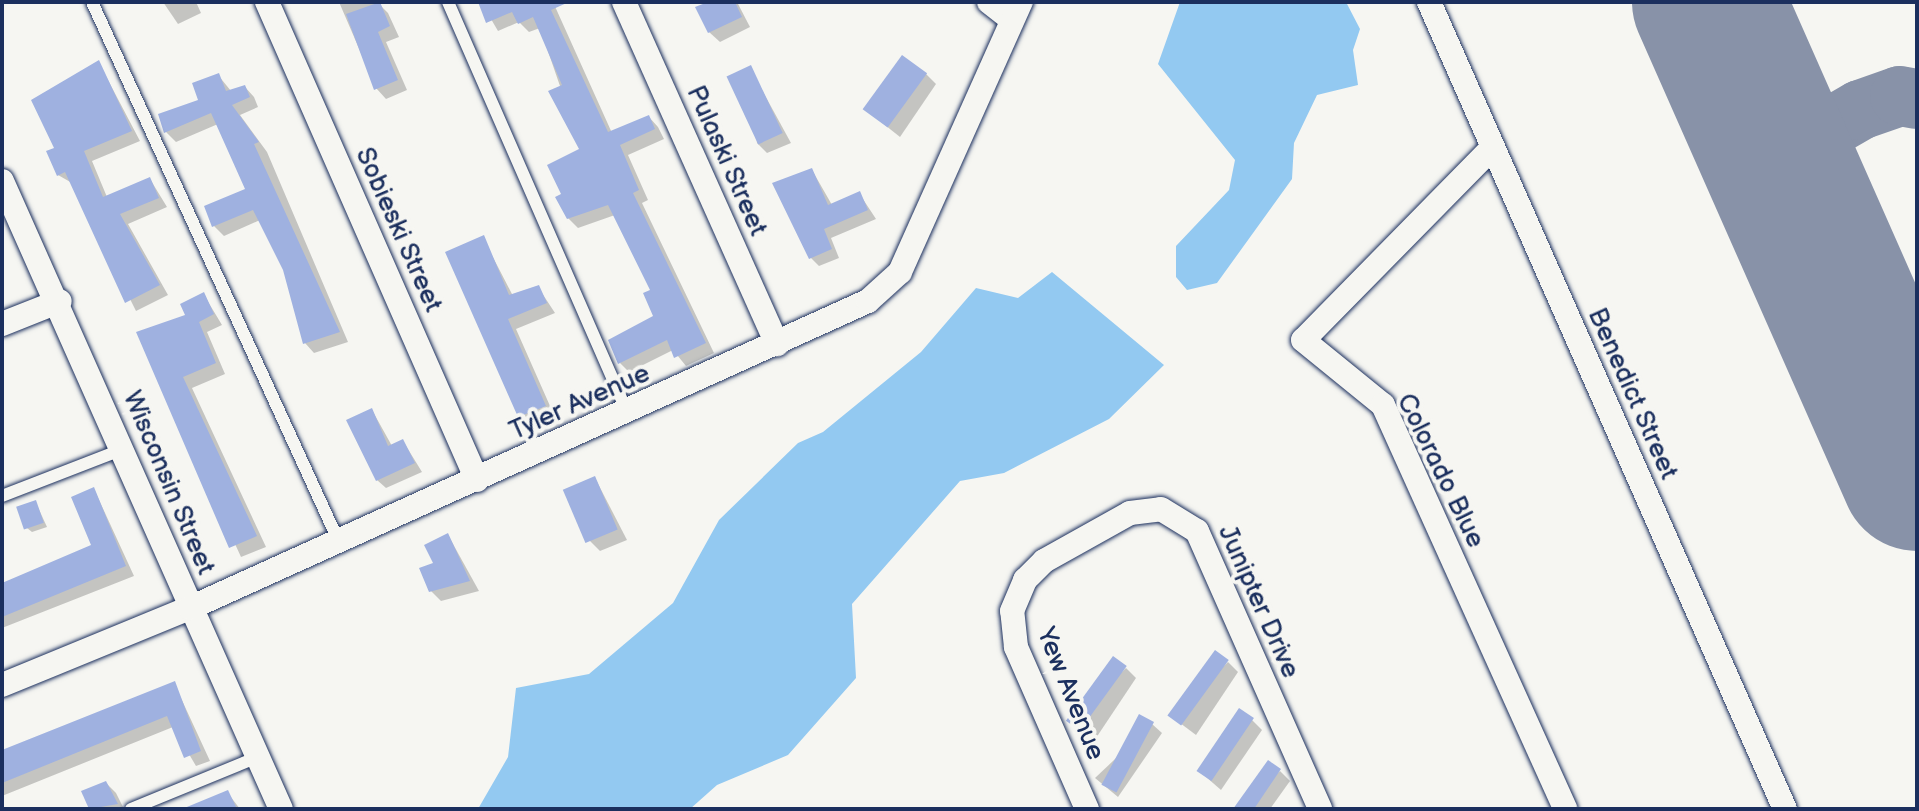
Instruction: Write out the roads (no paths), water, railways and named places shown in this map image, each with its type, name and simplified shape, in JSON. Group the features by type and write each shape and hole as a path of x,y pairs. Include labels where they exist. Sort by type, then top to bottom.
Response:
{"street":[{"name":"Sobieski Street","path":"267,2 477,480"},
{"name":"Pulaski Street","path":"624,2 777,344"},
{"path":"989,2 1016,11"},
{"name":"Benedict Street","path":"1429,2 1785,809"},
{"name":"Tyler Avenue","path":"2,685 190,608 339,542 868,301 900,272 1016,11"},
{"name":"Colorado Blue","path":"1492,148 1303,340 1383,405 1565,809"},
{"name":"Wisconsin Street","path":"2,181 60,301 190,608 281,809"},
{"path":"2,324 60,301"},
{"name":"Junipter Drive","path":"1087,537 1130,513 1161,509 1197,531 1320,809"},
{"name":"Yew Avenue","path":"1087,537 1044,561 1025,580 1012,611 1016,647 1087,809"}],"lane":[{"path":"92,2 339,542"},
{"path":"448,2 627,412"},
{"path":"2,496 123,449"},
{"path":"131,809 258,757"}],"water":[{"path":"1180,2 1346,2 1360,29 1353,50 1358,85 1317,95 1294,143 1292,179 1217,283 1187,290 1176,277 1176,246 1229,190 1235,160 1158,64"},
{"path":"1052,272 1164,365 1109,419 1004,473 960,481 852,604 856,678 788,755 717,785 690,809 478,809 508,757 516,688 589,674 673,603 719,520 798,443 823,432 921,352 976,288 1018,298"}]}
